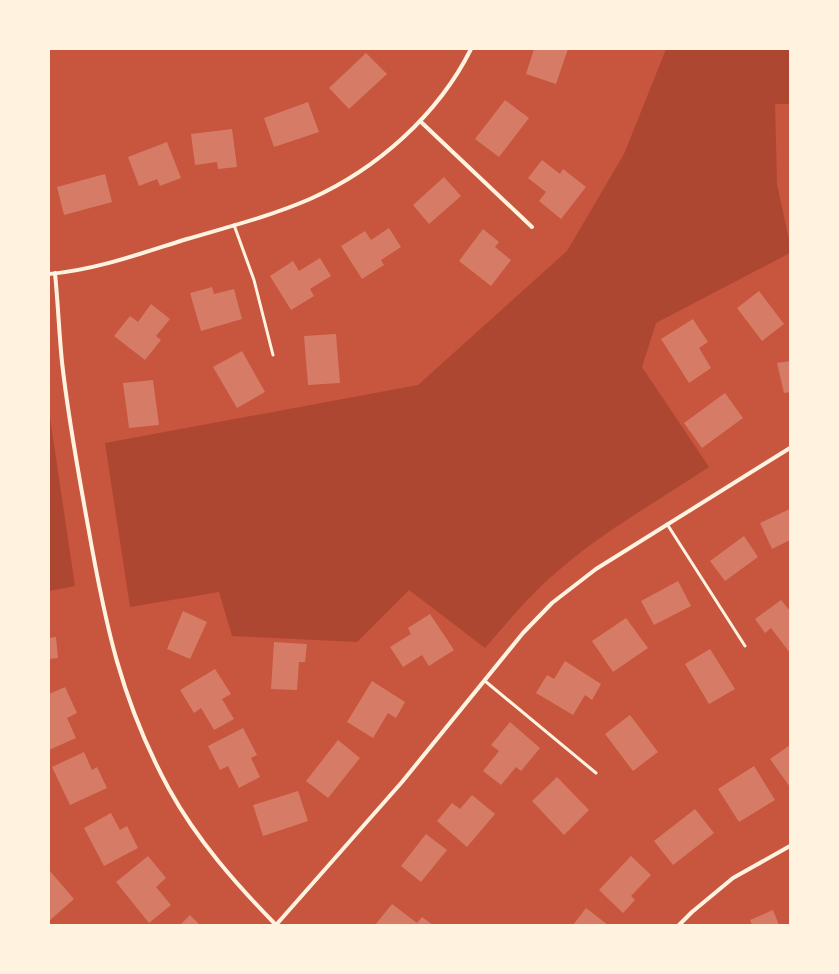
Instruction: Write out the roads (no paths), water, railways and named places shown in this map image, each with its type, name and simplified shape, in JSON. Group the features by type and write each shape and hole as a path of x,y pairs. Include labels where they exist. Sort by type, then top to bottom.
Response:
{"street":[{"path":"49,274 99,265 234,225 310,199 345,181 377,159 420,121 443,94 471,49"},
{"path":"420,121 532,227"},
{"path":"55,273 62,361 73,444 104,612 124,687 152,756 188,820 209,850 276,925 402,782 523,633 557,599 596,569 790,448"},
{"path":"679,925 692,912 733,878 789,847 790,852"}],"lane":[{"path":"234,225 254,280 273,355"},
{"path":"667,524 745,646"},
{"path":"484,681 596,773"}]}
